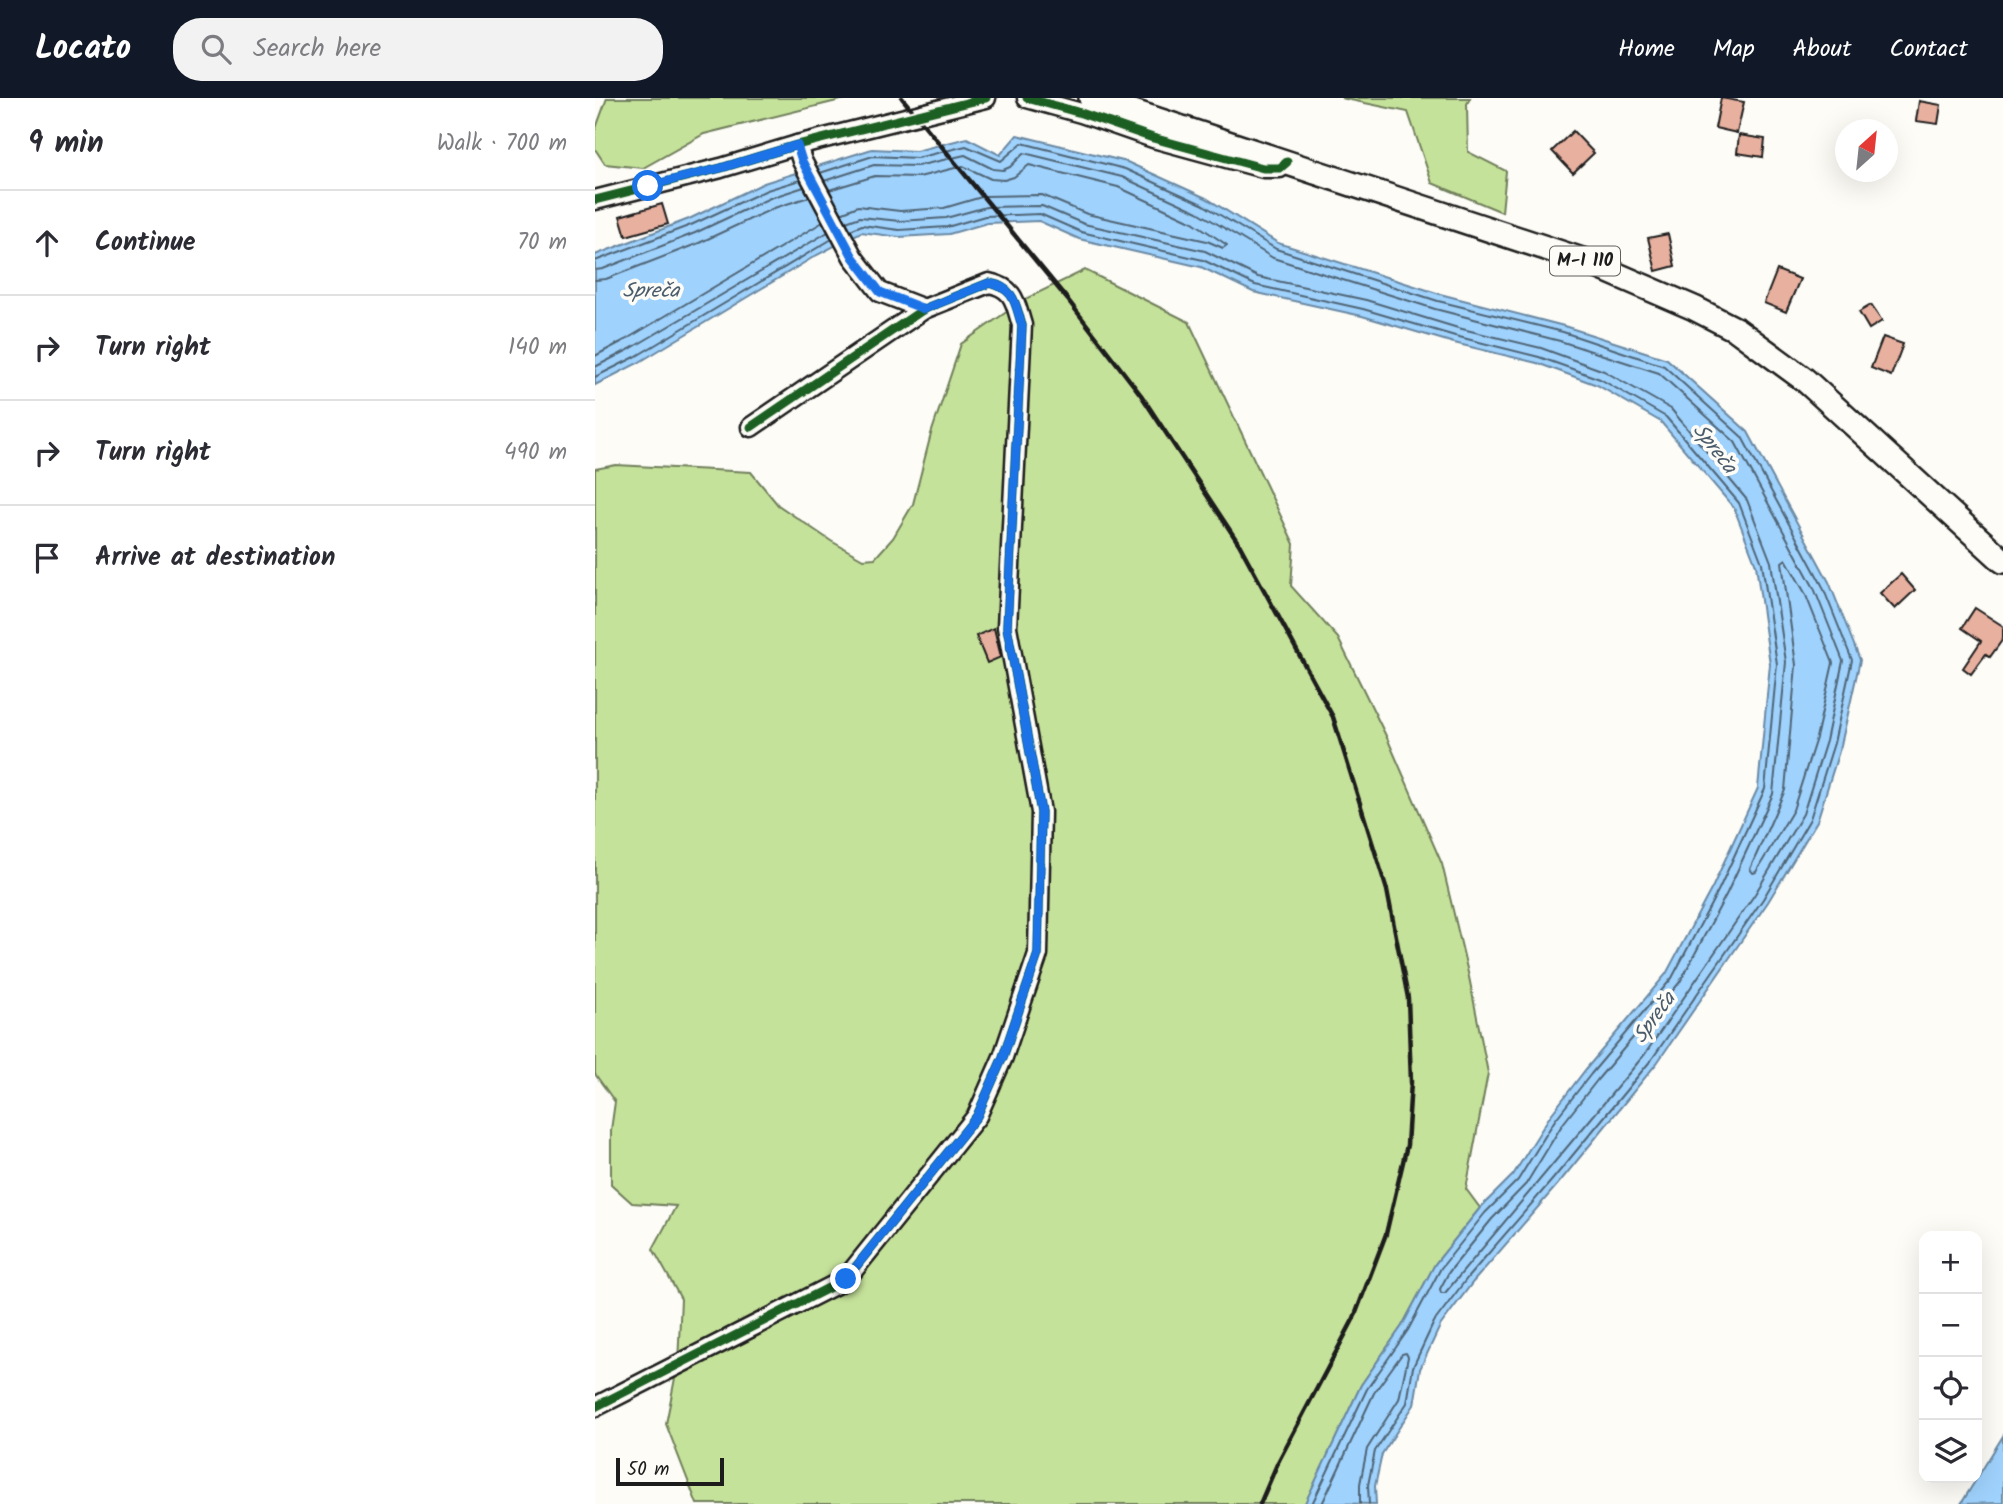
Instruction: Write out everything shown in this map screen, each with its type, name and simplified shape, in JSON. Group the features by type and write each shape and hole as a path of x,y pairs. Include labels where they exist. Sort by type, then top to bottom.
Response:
{"main road":[{"name":"M-I 110","path":"1091,98 1585,261 1642,284 1737,330 1805,380 2003,561"}],"street":[{"path":"595,200 721,168 800,153 986,98"},
{"path":"1027,98 1153,138 1263,168 1280,168 1287,162"},
{"path":"800,153 853,257 880,292 924,309"},
{"path":"595,1406 846,1279 977,1116 1003,1057 1038,954 1041,812 1007,627 1022,326 1013,294 999,285 989,283 924,309 751,428"}],"green space":[{"path":"607,98 849,98 704,134 643,168 605,164 595,149 595,131"},
{"path":"1341,98 1470,98 1467,104 1468,152 1506,171 1502,212 1432,183 1408,112"},
{"path":"1085,270 1189,322 1294,544 1291,586 1338,638 1388,740 1442,864 1488,1073 1466,1189 1480,1208 1435,1264 1402,1326 1361,1385 1305,1504 697,1504 666,1424 678,1363 681,1299 653,1249 676,1206 632,1203 611,1184 611,1130 615,1102 595,1074 595,469 616,465 751,472 778,505 863,559 875,558 893,538 913,504 931,434 961,344 1025,299"}],"water":[{"name":"Spreča","path":"1017,135 1127,162 1206,198 1278,243 1440,294 1564,326 1667,359 1748,432 1829,582 1860,660 1841,745 1817,821 1768,902 1657,1063 1473,1282 1440,1326 1420,1369 1414,1405 1382,1454 1375,1486 1376,1504 1305,1503 1361,1385 1402,1326 1435,1264 1480,1208 1513,1175 1550,1116 1666,974 1713,886 1758,788 1770,664 1756,565 1734,508 1661,422 1597,385 1537,363 1454,343 1362,316 1253,292 1201,267 1079,239 1039,221 987,223 949,234 899,237 861,232 817,255 638,363 595,385 595,255 689,219 764,183 872,149 916,151 967,138 1000,155"},
{"path":"2003,1436 2003,1503 1961,1504 1974,1483 1982,1483 1982,1470"}],"building":[{"path":"1721,98 1744,102 1737,133 1715,128"},
{"path":"1919,101 1941,105 1938,124 1916,121"},
{"path":"1573,131 1594,153 1573,173 1552,151"},
{"path":"1739,135 1765,139 1763,157 1737,153"},
{"path":"662,204 668,224 626,236 620,216"},
{"path":"1668,234 1675,266 1656,271 1648,238"},
{"path":"1777,270 1800,279 1786,312 1764,303"},
{"path":"1871,305 1882,321 1869,329 1859,312"},
{"path":"1883,337 1903,344 1891,376 1871,368"},
{"path":"1901,574 1915,590 1895,609 1880,593"},
{"path":"1975,608 2003,626 2003,639 1990,657 1986,654 1971,674 1963,668 1981,641 1962,628"},
{"path":"994,628 1001,657 987,663 976,636"}],"railway":[{"path":"902,98 1068,300 1141,395 1239,544 1333,717 1387,890 1408,998 1411,1082 1407,1145 1386,1234 1354,1318 1278,1462 1260,1504"}],"cycle path":[{"path":"595,200 721,168 797,145 986,98"},
{"path":"1027,98 1153,138 1263,168 1280,168 1287,162"},
{"path":"595,1407 846,1279 977,1116 1003,1057 1038,954 1041,812 1007,627 1022,325 1013,298 998,285 989,283 924,309 751,427"}],"route":[{"path":"648,186 797,145 802,161 853,257 880,292 924,309 989,283 999,285 1013,294 1022,326 1007,627 1041,812 1038,954 1003,1057 977,1116 846,1279"}]}
